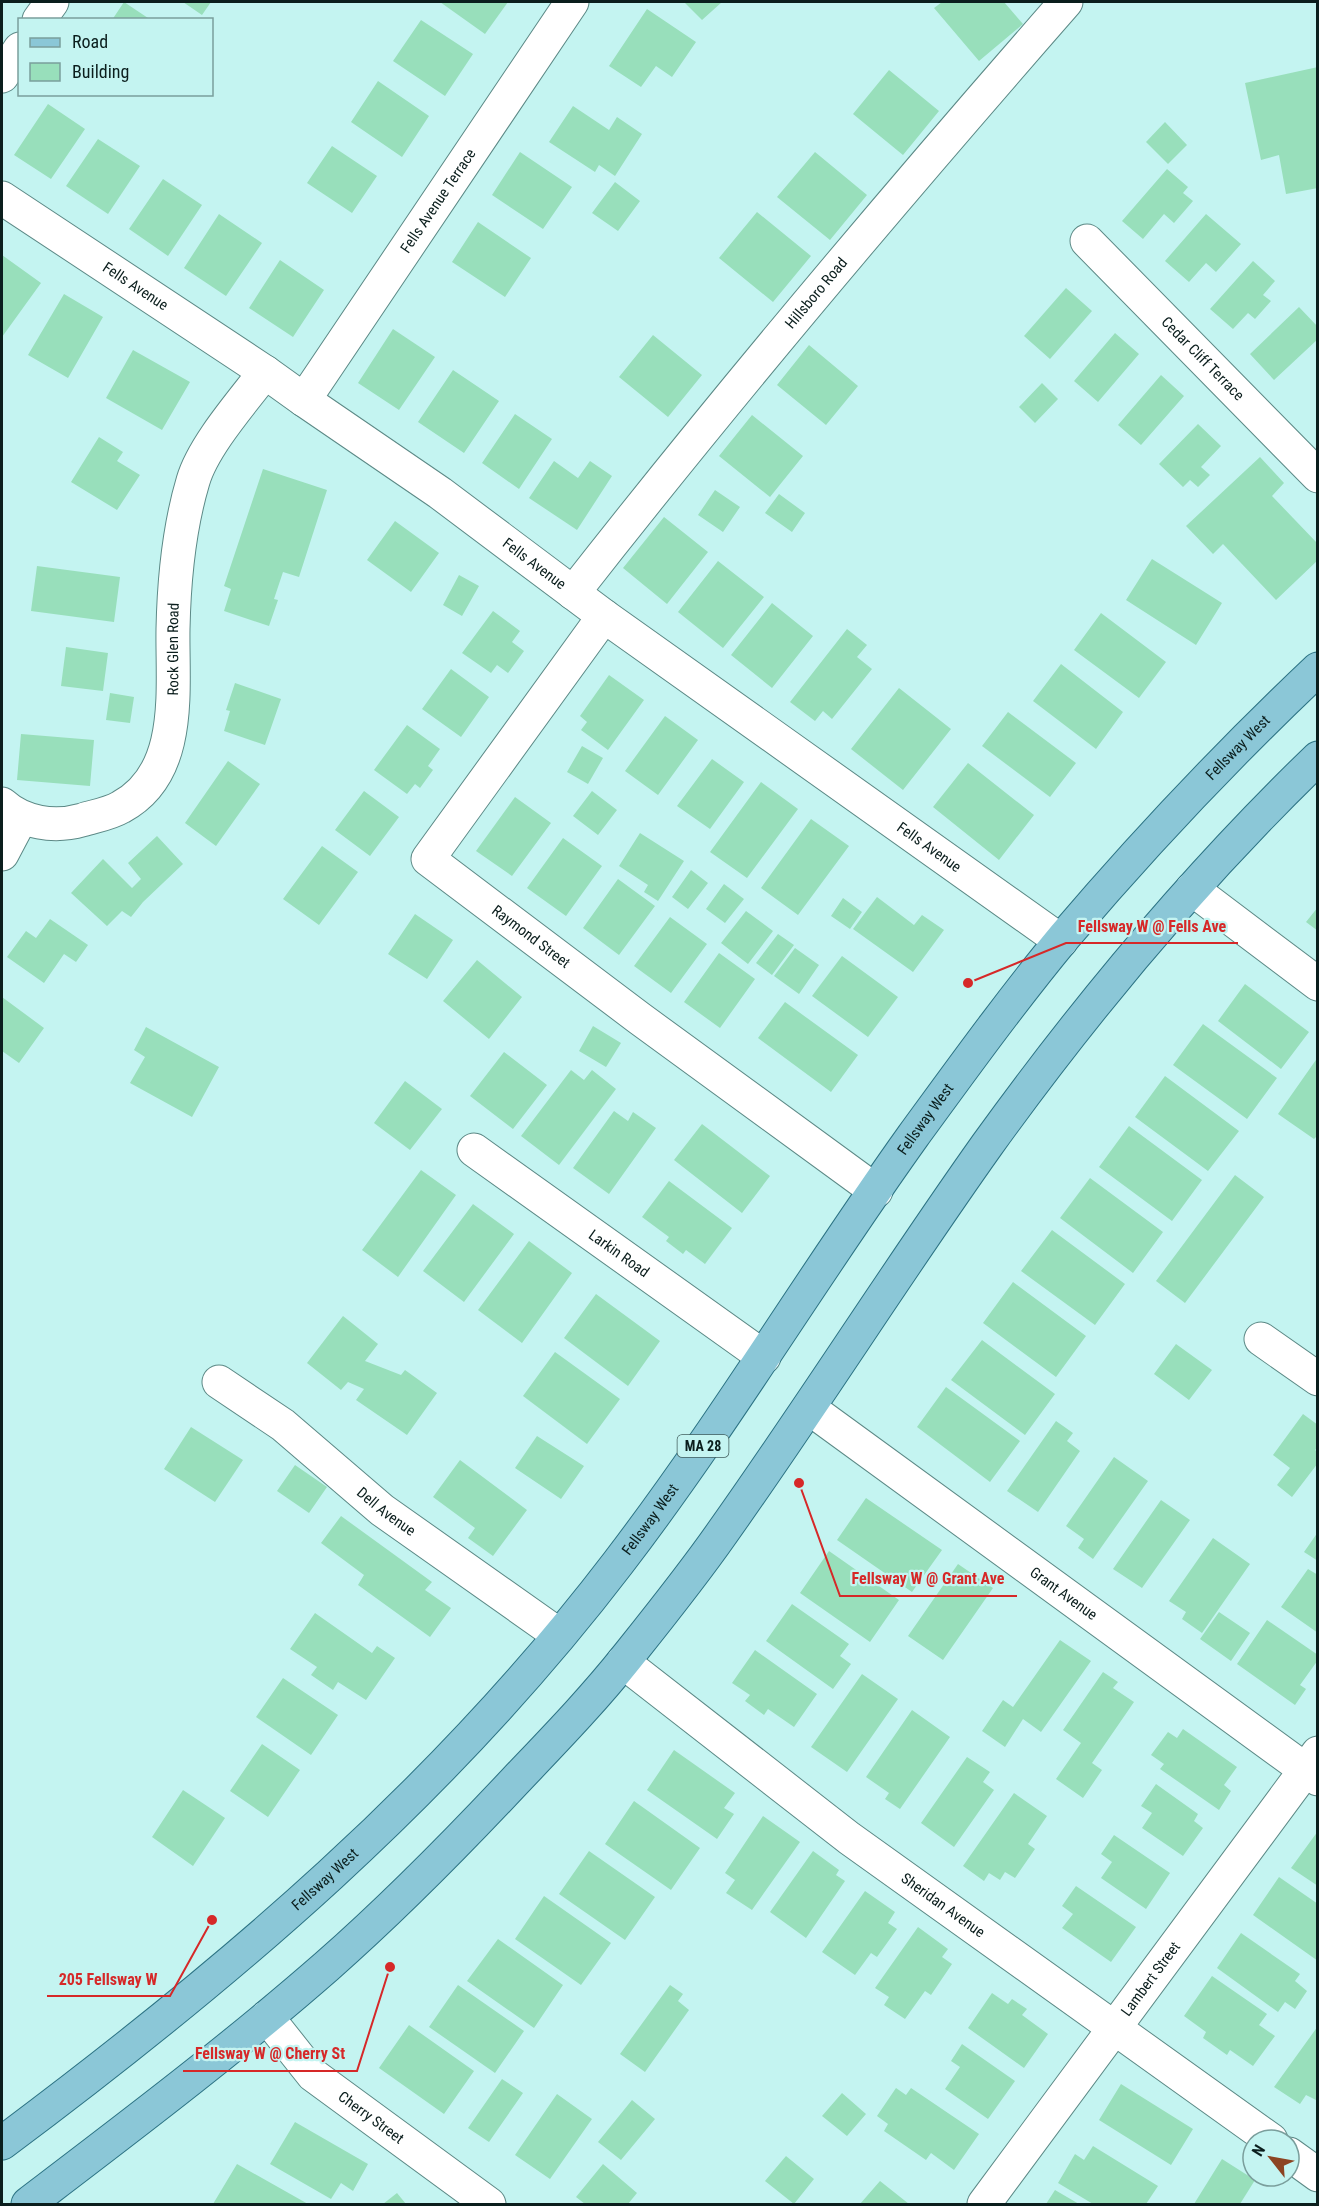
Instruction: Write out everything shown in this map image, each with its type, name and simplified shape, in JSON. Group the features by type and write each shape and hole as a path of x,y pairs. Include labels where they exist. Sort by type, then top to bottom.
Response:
{"main road":[{"name":"Fellsway West","path":"2,2143 102,2068 203,1987 311,1893 368,1842 503,1700 617,1565 683,1474 876,1191 970,1058 1061,941 1188,797 1317,669"},
{"path":"28,2205 267,2017 330,1964 415,1884 538,1758 623,1662 719,1537 927,1232 1030,1086 1147,940 1278,797 1317,758"}],"street":[{"path":"40,18 52,2"},
{"name":"Fells Avenue Terrace","path":"304,400 572,2"},
{"name":"Hillsboro Road","path":"573,593 757,364 970,111 1066,2"},
{"path":"2,75 18,52"},
{"name":"Fells Avenue","path":"2,198 265,372 440,493 507,541 604,616 1061,941"},
{"name":"Cedar Cliff Terrace","path":"1087,241 1317,476"},
{"name":"Rock Glen Road","path":"11,811 48,823 72,823 108,813 134,799 156,772 166,748 171,721 177,571 183,525 193,480 211,445 265,372"},
{"name":"Raymond Street","path":"604,616 428,860 648,1025 876,1191"},
{"path":"2,854 11,811"},
{"path":"1192,890 1317,984"},
{"name":"Larkin Road","path":"474,1150 764,1357"},
{"path":"1262,1339 1317,1379"},
{"name":"Dell Avenue","path":"219,1382 283,1425 382,1510 559,1635"},
{"name":"Grant Avenue","path":"809,1408 1313,1767"},
{"name":"Sheridan Avenue","path":"623,1662 849,1838 1254,2128"},
{"name":"Lambert Street","path":"984,2205 1113,2028 1313,1767"},
{"name":"Cherry Street","path":"267,2017 313,2075 489,2205"},
{"path":"1301,2163 1317,2175"}],"building":[{"path":"124,2 148,18 113,18"},
{"path":"183,2 211,2 202,15"},
{"path":"440,2 508,2 485,34"},
{"path":"684,2 722,2 702,20"},
{"path":"942,2 1004,2 1023,24 979,61 934,8"},
{"path":"647,9 696,42 672,77 656,66 641,87 609,66"},
{"path":"421,20 473,54 445,96 393,61"},
{"path":"1318,67 1318,188 1286,194 1279,155 1261,160 1245,83"},
{"path":"889,70 939,111 903,155 853,114"},
{"path":"378,81 429,116 402,157 351,122"},
{"path":"48,104 85,129 51,179 14,155"},
{"path":"573,106 609,130 617,117 642,134 615,176 599,165 595,172 549,142"},
{"path":"1165,122 1187,145 1168,164 1146,142"},
{"path":"98,139 140,166 108,214 66,186"},
{"path":"332,146 377,176 352,213 307,183"},
{"path":"520,152 572,187 543,229 492,195"},
{"path":"815,152 867,195 830,240 777,197"},
{"path":"1167,169 1188,187 1183,193 1193,201 1174,223 1164,214 1143,239 1122,221"},
{"path":"163,179 202,205 168,256 129,229"},
{"path":"615,182 640,201 618,231 592,213"},
{"path":"757,212 811,256 773,302 719,258"},
{"path":"219,214 262,243 226,296 184,268"},
{"path":"1206,214 1241,244 1216,272 1206,263 1189,282 1165,261"},
{"path":"478,222 531,258 505,297 452,262"},
{"path":"2,255 41,283 2,337"},
{"path":"280,260 324,290 293,337 249,308"},
{"path":"1253,261 1275,281 1263,295 1271,301 1255,319 1248,313 1233,329 1210,309"},
{"path":"1066,288 1092,311 1050,359 1024,336"},
{"path":"64,294 103,317 68,378 28,355"},
{"path":"1299,307 1318,327 1318,339 1274,380 1250,354"},
{"path":"393,329 435,357 399,410 358,383"},
{"path":"1115,333 1139,354 1098,402 1074,381"},
{"path":"653,335 702,375 668,417 619,377"},
{"path":"809,345 858,386 826,425 777,385"},
{"path":"133,350 190,382 162,430 106,398"},
{"path":"453,370 499,401 464,453 418,422"},
{"path":"1161,375 1184,396 1141,445 1118,425"},
{"path":"1042,383 1058,399 1035,423 1019,407"},
{"path":"515,414 552,439 519,489 482,463"},
{"path":"752,415 803,456 770,497 719,456"},
{"path":"1198,424 1221,446 1201,467 1210,475 1198,487 1190,480 1183,487 1159,464"},
{"path":"99,437 123,452 117,461 140,475 117,510 71,482"},
{"path":"1260,457 1284,483 1272,496 1318,544 1318,560 1276,600 1223,544 1213,554 1186,526"},
{"path":"554,461 578,478 590,461 612,476 577,530 529,498"},
{"path":"263,469 327,490 299,577 283,572 274,599 278,600 269,626 224,611 231,589 224,586"},
{"path":"715,490 740,507 723,532 698,515"},
{"path":"779,494 805,513 792,532 765,513"},
{"path":"664,517 708,552 667,604 623,568"},
{"path":"395,521 439,553 411,592 367,560"},
{"path":"1152,559 1222,603 1196,645 1126,600"},
{"path":"718,561 764,597 723,648 678,612"},
{"path":"37,566 120,577 114,622 31,611"},
{"path":"459,575 479,586 462,616 443,605"},
{"path":"772,603 813,636 772,688 731,655"},
{"path":"493,611 520,631 512,642 524,651 508,673 497,665 491,673 462,653"},
{"path":"1101,613 1166,662 1139,698 1074,650"},
{"path":"847,629 867,645 857,657 872,669 832,719 823,711 815,721 790,702"},
{"path":"66,647 108,653 103,691 61,686"},
{"path":"1061,664 1123,712 1096,749 1033,701"},
{"path":"451,669 489,697 461,737 422,709"},
{"path":"609,675 644,700 608,750 581,730 587,722 580,716"},
{"path":"235,683 281,699 265,745 224,731 230,711 226,710"},
{"path":"899,688 951,729 903,790 851,749"},
{"path":"110,693 134,697 130,723 106,720"},
{"path":"1008,712 1076,763 1050,797 982,746"},
{"path":"665,716 698,740 658,795 625,771"},
{"path":"407,725 440,749 428,766 433,770 420,788 415,784 407,794 374,770"},
{"path":"21,734 94,740 90,786 17,780"},
{"path":"582,746 603,758 588,784 567,772"},
{"path":"712,759 744,782 710,829 677,806"},
{"path":"228,761 260,784 216,846 185,823"},
{"path":"968,763 1034,815 999,860 933,807"},
{"path":"761,782 798,809 747,878 710,852"},
{"path":"364,791 399,817 370,856 335,830"},
{"path":"592,791 617,810 598,835 573,816"},
{"path":"515,797 551,823 512,876 476,851"},
{"path":"811,819 849,846 798,915 761,888"},
{"path":"640,833 684,861 658,901 644,892 648,885 619,866"},
{"path":"157,836 183,864 143,902 131,917 122,911 107,926 71,893 103,859 132,888 141,879 128,863"},
{"path":"563,838 602,866 566,916 527,888"},
{"path":"322,846 358,872 319,925 283,899"},
{"path":"691,870 708,883 688,909 672,897"},
{"path":"618,879 655,906 619,955 583,928"},
{"path":"724,884 744,899 725,923 706,909"},
{"path":"877,897 914,925 922,915 944,930 913,972 853,929"},
{"path":"843,898 862,912 850,929 831,916"},
{"path":"1318,907 1318,931 1306,922"},
{"path":"746,911 773,931 748,964 721,943"},
{"path":"415,914 453,940 427,979 388,954"},
{"path":"670,917 707,944 671,993 634,966"},
{"path":"50,919 88,945 76,962 64,954 44,983 7,957 26,931 36,938"},
{"path":"778,934 794,945 772,975 756,963"},
{"path":"795,948 819,965 799,994 774,976"},
{"path":"719,953 755,979 720,1028 684,1002"},
{"path":"842,956 898,997 868,1037 812,996"},
{"path":"477,960 522,997 489,1039 443,1001"},
{"path":"1245,984 1309,1032 1281,1069 1218,1021"},
{"path":"2,997 44,1028 19,1063 2,1051"},
{"path":"785,1002 858,1055 831,1092 758,1038"},
{"path":"1203,1024 1277,1078 1247,1119 1173,1065"},
{"path":"593,1026 621,1043 606,1067 579,1051"},
{"path":"146,1027 219,1067 192,1117 130,1083 145,1057 134,1050"},
{"path":"504,1052 547,1085 513,1129 470,1096"},
{"path":"1318,1057 1318,1135 1314,1139 1278,1114"},
{"path":"571,1070 584,1080 592,1070 616,1089 559,1165 521,1136"},
{"path":"1165,1076 1239,1131 1208,1171 1135,1117"},
{"path":"405,1081 442,1109 410,1150 374,1123"},
{"path":"614,1111 628,1121 633,1112 656,1128 609,1194 573,1168"},
{"path":"702,1124 770,1176 742,1213 674,1160"},
{"path":"1129,1126 1202,1180 1172,1221 1099,1167"},
{"path":"421,1170 456,1195 398,1277 362,1250"},
{"path":"1235,1175 1264,1197 1185,1303 1156,1281"},
{"path":"1090,1178 1163,1232 1133,1273 1060,1218"},
{"path":"669,1181 732,1228 705,1264 686,1250 683,1254 666,1241 669,1237 642,1217"},
{"path":"473,1204 514,1234 464,1302 423,1271"},
{"path":"1052,1230 1125,1284 1095,1325 1021,1271"},
{"path":"529,1241 572,1273 522,1343 478,1310"},
{"path":"1013,1282 1086,1336 1056,1377 983,1323"},
{"path":"596,1294 660,1341 628,1386 564,1338"},
{"path":"343,1316 378,1344 365,1361 401,1375 405,1370 437,1393 407,1435 356,1400 364,1389 348,1382 341,1390 307,1363"},
{"path":"982,1340 1055,1394 1025,1435 951,1380"},
{"path":"1176,1344 1212,1370 1189,1400 1154,1374"},
{"path":"555,1352 620,1399 587,1444 523,1396"},
{"path":"946,1387 1020,1441 990,1482 917,1427"},
{"path":"1303,1414 1318,1425 1318,1447 1315,1450 1318,1452 1318,1463 1292,1497 1277,1485 1290,1468 1273,1455"},
{"path":"1056,1421 1073,1433 1067,1441 1080,1451 1038,1512 1007,1491"},
{"path":"191,1427 243,1460 215,1502 164,1469"},
{"path":"537,1436 584,1466 561,1499 515,1468"},
{"path":"1114,1457 1148,1481 1093,1559 1078,1548 1084,1539 1066,1526"},
{"path":"460,1460 527,1510 493,1556 468,1538 475,1528 433,1497"},
{"path":"295,1465 327,1487 309,1513 277,1491"},
{"path":"866,1498 942,1550 912,1592 837,1540"},
{"path":"1161,1500 1190,1520 1142,1588 1113,1569"},
{"path":"341,1516 432,1582 425,1590 451,1608 430,1637 358,1585 364,1575 321,1543"},
{"path":"1318,1532 1318,1561 1304,1552"},
{"path":"1213,1538 1250,1564 1202,1633 1182,1619 1186,1612 1169,1601"},
{"path":"829,1551 899,1600 870,1642 800,1593"},
{"path":"958,1564 993,1588 943,1660 908,1636"},
{"path":"1308,1569 1318,1575 1318,1633 1281,1607"},
{"path":"792,1604 849,1644 840,1656 851,1664 833,1689 766,1641"},
{"path":"1219,1612 1250,1633 1231,1661 1200,1639"},
{"path":"315,1613 372,1653 377,1646 395,1658 366,1700 338,1682 333,1690 311,1675 317,1667 290,1649"},
{"path":"1267,1620 1318,1655 1318,1660 1300,1685 1306,1689 1295,1705 1237,1664"},
{"path":"1060,1640 1091,1661 1041,1732 1023,1719 1005,1747 982,1731 1003,1700 1013,1707"},
{"path":"755,1650 817,1694 794,1727 768,1709 764,1715 745,1701 750,1695 732,1683"},
{"path":"1103,1672 1118,1682 1113,1688 1134,1702 1092,1763 1102,1770 1083,1798 1056,1779 1081,1743 1063,1730"},
{"path":"862,1674 898,1699 847,1772 811,1747"},
{"path":"283,1678 338,1715 311,1755 256,1717"},
{"path":"912,1710 950,1737 900,1809 885,1799 889,1793 866,1777"},
{"path":"1183,1729 1237,1767 1224,1785 1231,1791 1219,1810 1160,1769 1164,1764 1151,1755 1168,1732 1177,1738"},
{"path":"262,1744 300,1770 268,1817 230,1791"},
{"path":"674,1750 735,1793 724,1808 734,1814 717,1839 647,1790"},
{"path":"967,1757 990,1772 983,1782 994,1790 954,1847 921,1823"},
{"path":"1156,1784 1198,1814 1194,1821 1203,1828 1183,1856 1142,1828 1152,1813 1141,1806"},
{"path":"183,1790 225,1818 193,1866 152,1837"},
{"path":"1014,1793 1047,1816 1028,1844 1035,1849 1015,1878 1005,1872 1000,1880 989,1873 984,1881 963,1866"},
{"path":"634,1801 700,1848 671,1890 605,1844"},
{"path":"763,1816 800,1842 752,1910 726,1893 735,1880 725,1873"},
{"path":"1318,1831 1318,1886 1291,1868"},
{"path":"1114,1835 1170,1873 1146,1909 1101,1878 1112,1862 1101,1854"},
{"path":"589,1851 655,1897 625,1940 559,1894"},
{"path":"813,1851 839,1870 836,1875 845,1881 806,1938 770,1912"},
{"path":"1279,1877 1318,1904 1318,1961 1253,1915"},
{"path":"1076,1886 1136,1927 1111,1962 1062,1928 1073,1914 1062,1906"},
{"path":"865,1891 895,1912 888,1923 897,1929 877,1957 871,1953 855,1975 822,1952"},
{"path":"544,1896 611,1943 581,1985 515,1939"},
{"path":"918,1927 948,1949 942,1957 952,1964 931,1995 925,1991 905,2019 884,2005 889,1997 875,1988"},
{"path":"1241,1933 1300,1974 1295,1981 1307,1991 1295,2009 1285,2002 1278,2012 1217,1968"},
{"path":"498,1939 563,1985 534,2028 467,1981"},
{"path":"1212,1976 1267,2014 1259,2025 1275,2036 1253,2066 1230,2050 1227,2055 1203,2038 1206,2032 1184,2016"},
{"path":"458,1985 524,2031 495,2073 429,2027"},
{"path":"670,1985 683,1994 678,2001 689,2010 645,2072 620,2054"},
{"path":"992,1993 1008,2004 1012,1999 1027,2009 1022,2015 1048,2034 1024,2068 968,2028"},
{"path":"409,2025 474,2071 444,2114 379,2068"},
{"path":"1318,2026 1318,2101 1306,2095 1300,2104 1274,2087"},
{"path":"962,2044 1015,2081 988,2119 945,2089 960,2067 951,2061"},
{"path":"502,2079 523,2093 489,2142 468,2128"},
{"path":"1121,2084 1193,2129 1171,2165 1099,2120"},
{"path":"896,2088 906,2095 911,2088 979,2134 954,2170 931,2153 926,2160 884,2131 888,2124 877,2116"},
{"path":"842,2093 866,2114 847,2136 822,2116"},
{"path":"557,2094 592,2119 550,2179 515,2155"},
{"path":"632,2100 655,2119 621,2160 598,2142"},
{"path":"295,2122 368,2164 353,2191 341,2183 331,2199 270,2164"},
{"path":"1093,2146 1158,2186 1146,2204 1093,2204 1058,2183 1075,2154 1084,2160"},
{"path":"786,2156 814,2179 794,2204 765,2181"},
{"path":"1222,2159 1241,2171 1241,2188 1250,2188 1240,2204 1194,2204"},
{"path":"237,2164 308,2204 213,2204"},
{"path":"603,2164 637,2193 628,2204 585,2204 576,2197"},
{"path":"880,2181 909,2204 860,2204"},
{"path":"1055,2190 1079,2204 1046,2204"},
{"path":"397,2193 406,2204 383,2204"}],"place":[{"name":"Fellsway W @ Fells Ave","path":"968,983"},
{"name":"Fellsway W @ Grant Ave","path":"799,1483"},
{"name":"205 Fellsway W","path":"212,1920"},
{"name":"Fellsway W @ Cherry St","path":"390,1967"}]}
